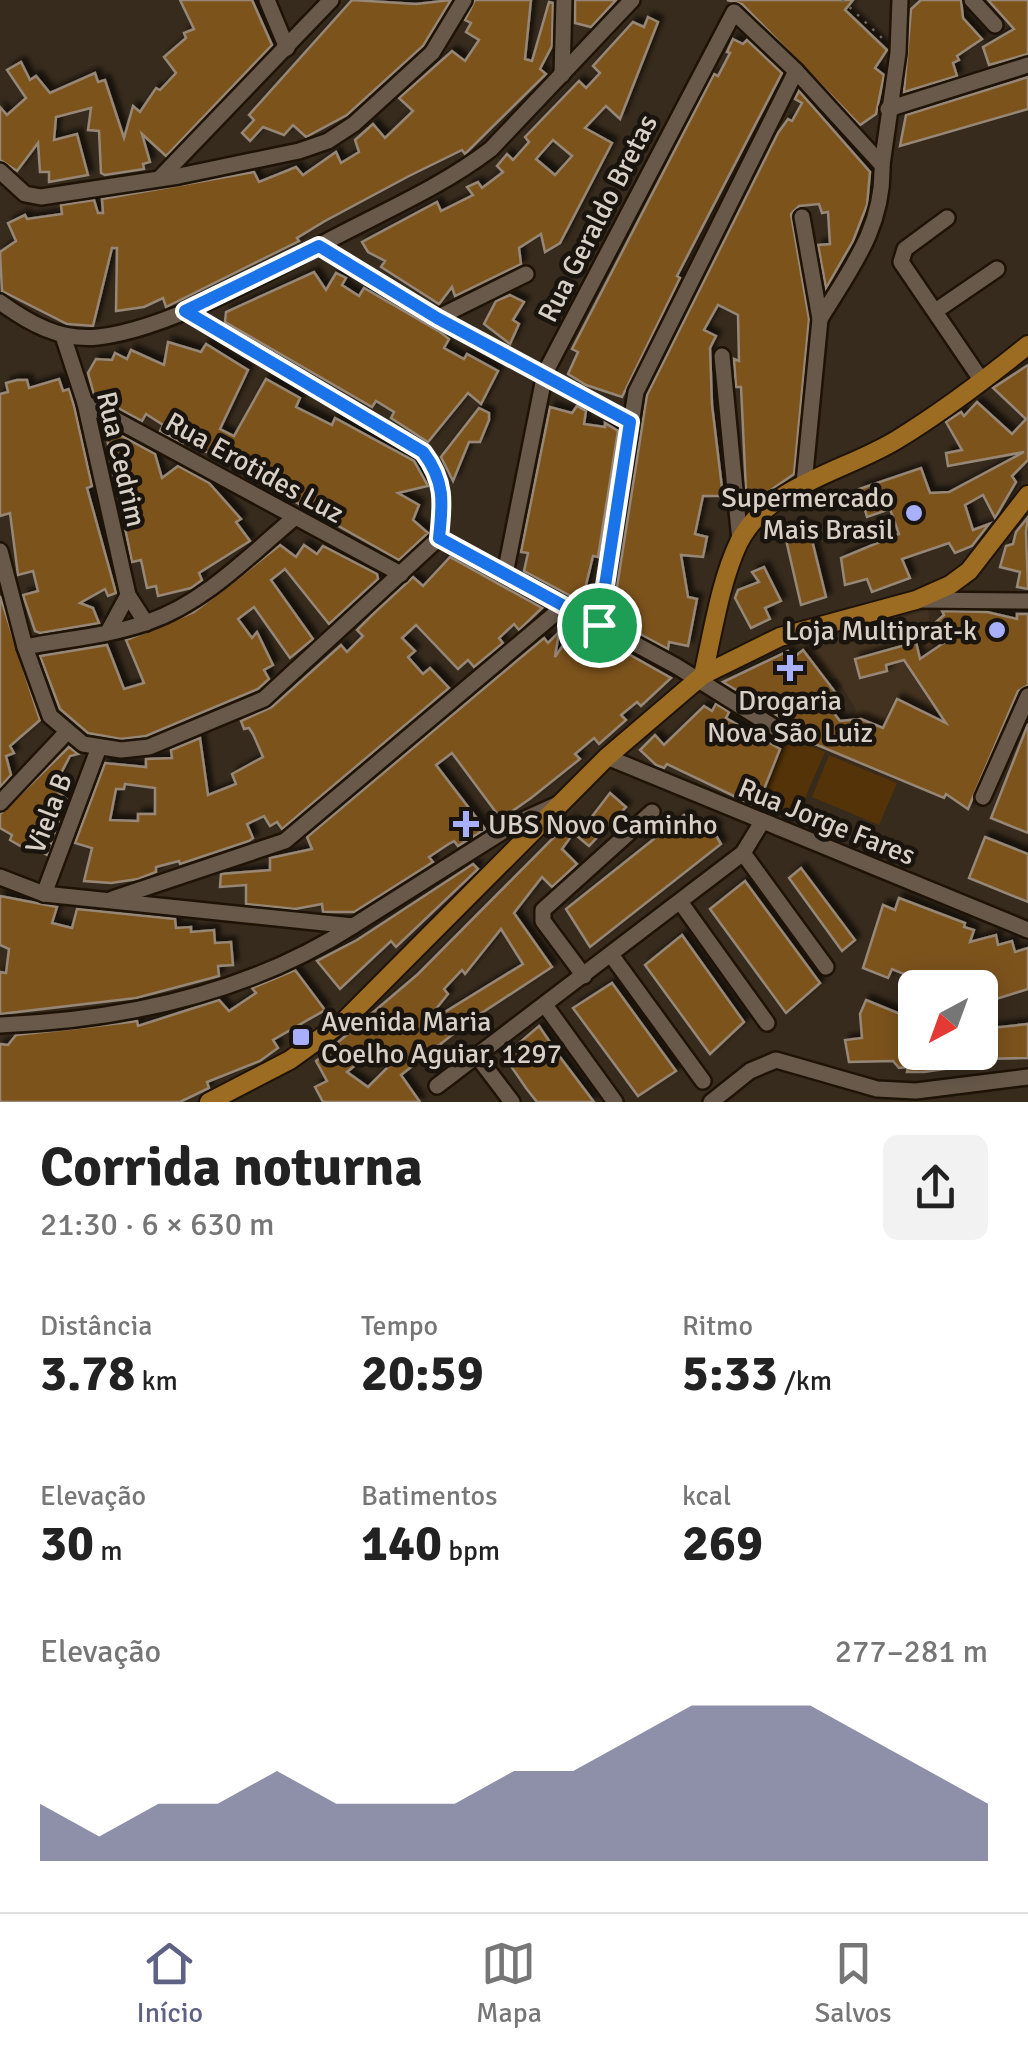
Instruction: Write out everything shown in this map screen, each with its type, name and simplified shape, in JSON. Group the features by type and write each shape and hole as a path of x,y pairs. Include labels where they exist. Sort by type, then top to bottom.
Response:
{"main road":[{"path":"700,678 740,541 756,520 804,483 896,440 1028,345"},
{"path":"210,1102 290,1060 344,1021 607,757 700,678 780,637 916,600 969,571 1028,495"},
{"path":"712,642 736,659"}],"street":[{"path":"267,0 288,48"},
{"path":"160,178 331,0"},
{"path":"0,171 26,194 41,197 299,151 354,124 432,53 464,0"},
{"path":"562,75 564,0"},
{"path":"0,302 25,320 63,336 100,337 185,311 465,169 491,149 632,0"},
{"path":"820,319 877,221 883,198 882,165 898,53 900,0"},
{"path":"972,0 994,25"},
{"name":"Rua Geraldo Bretas","path":"505,574 545,374 734,12 796,71"},
{"path":"888,109 1028,65"},
{"path":"599,625 630,422 644,376 796,71 882,165"},
{"path":"802,218 820,319 804,483"},
{"path":"947,218 901,257 980,378"},
{"path":"319,246 437,318 630,422"},
{"path":"937,310 997,269"},
{"path":"437,318 526,274"},
{"path":"0,551 25,647 50,716 66,733 98,750 149,747 264,699 439,538 444,495 438,471 423,452 185,311"},
{"name":"Rua Cedrim","path":"63,336 85,403 128,595 146,623"},
{"path":"722,356 740,541"},
{"name":"Rua Erotides Luz","path":"85,403 400,574"},
{"path":"25,647 146,623 218,582 294,518"},
{"path":"439,538 700,678 777,730"},
{"path":"969,571 974,588 989,599"},
{"path":"109,630 128,595"},
{"path":"916,600 1028,601"},
{"path":"106,902 285,841 563,607"},
{"path":"983,797 1028,696"},
{"path":"0,803 66,733"},
{"name":"Viela B","path":"44,894 98,750"},
{"name":"Rua Jorge Fares","path":"607,757 1028,930"},
{"path":"0,1025 112,1016 177,1001 296,957 353,926 516,823 566,800"},
{"path":"584,976 543,921 543,910 652,812"},
{"path":"436,1086 743,853 762,822"},
{"path":"743,853 826,967"},
{"path":"1,879 44,894 353,926"},
{"path":"681,903 767,1023"},
{"path":"612,956 703,1081"},
{"path":"545,1006 615,1102"},
{"path":"477,1056 512,1102"},
{"path":"711,1102 750,1071 776,1060 878,1089 916,1091 1028,1076"}],"path":[{"path":"842,0 898,53"}],"shaded area":[{"path":"928,610 933,650 970,707 932,793 831,753 856,710 837,678 827,681 801,645"},
{"path":"787,737 825,752 796,819 759,803"},
{"path":"829,755 897,783 879,825 812,797"}],"building":[{"path":"180,0 252,0 272,45 166,156 142,134 150,162 143,164 144,169 101,173 99,131 88,130 91,108 56,117 54,140 77,134 88,175 49,182 49,172 40,172 38,143 17,171 0,160 0,107 7,115 26,98 7,70 21,62 30,80 36,76 50,93 95,73 98,82 105,80 124,138 133,106 140,112 156,88 160,90 176,73 164,57 186,38 184,33 194,29"},
{"path":"352,0 416,4 451,0 423,46 347,115 306,137 293,125 284,135 263,127 250,141 242,133 254,120 249,115"},
{"path":"475,0 531,0 525,59 532,61 549,2 553,3 552,46 540,69 546,74 465,154 462,150 409,176 325,221 297,238 299,241 166,307 163,298 144,307 116,311 117,248 112,248 93,326 67,324 2,291 0,252 16,241 8,223 25,215 27,219 62,214 61,205 94,200 98,213 103,213 102,199 254,172 259,182 296,167 303,175 336,152 341,163 359,152 355,140 373,124 385,138 413,111 399,98 452,51 465,61 479,40 466,32 471,23 465,20"},
{"path":"575,0 616,0 591,27 575,23"},
{"path":"727,0 853,0 845,10 887,50 875,68 884,75 876,114 860,125 742,4"},
{"path":"921,0 961,0 963,18 982,39 957,56 959,60 953,63 957,76 904,92 911,9"},
{"path":"988,0 1028,0 1028,54 989,65 983,47 1014,29"},
{"path":"648,17 658,22 620,119 606,106 585,128 612,143 560,243 545,252 541,234 519,248 521,264 455,296 452,287 439,304 381,267 385,261 368,252 362,242 437,202 441,211 473,195 467,187 478,182 482,188 503,172 497,166 507,154 513,160 529,142 525,137 579,81 586,88 600,73 593,66 633,22 644,27","holes":["553,140 572,156 555,175 536,159"]},
{"path":"733,39 743,44 747,40 782,73 677,276 680,278 622,397 586,385 568,374 578,352 572,349 714,74 718,76 730,53 727,52"},
{"path":"1028,77 1028,109 900,146 906,115"},
{"path":"799,91 870,172 867,205 853,241 826,288 818,245 830,244 828,212 822,213 819,204 799,206 791,214 809,319 794,474 765,494 746,491 741,387 736,387 734,359 739,361 738,315 718,305 704,330 716,336 710,348 712,405 723,496 703,496 695,534 707,537 703,557 681,555 688,597 697,599 688,646 669,642 668,649 612,619 647,395 778,133 788,119 792,121 802,103 795,99"},
{"path":"314,272 326,290 336,273 346,278 342,285 359,296 364,288 440,332 449,339 444,348 464,359 467,354 498,371 481,404 468,393 428,442 391,418 394,412 376,401 372,407 225,322 226,312"},
{"path":"510,295 524,302 513,320 519,324 510,344 484,324 496,301"},
{"path":"168,342 201,352 206,344 248,370 220,429 234,436 266,379 300,398 296,407 332,425 335,418 414,461 428,486 398,493 419,505 413,520 428,533 399,560 185,440 183,443 160,431 163,425 146,414 142,421 94,395 88,373 96,359 112,360 115,353 127,359 131,350 164,365"},
{"path":"1028,365 1028,460 1012,476 1016,482 995,518 983,495 965,505 973,530 989,524 972,546 955,553 949,543 902,559 910,578 872,592 867,579 845,585 841,558 899,534 890,509 867,517 859,489 921,468 930,493 949,492 1024,452 948,466 946,453 962,450 946,422 961,412 964,416 977,402 1012,434 1026,419 993,388"},
{"path":"59,379 63,391 69,389 74,406 92,486 87,488 116,593 108,596 105,589 80,603 93,608 99,623 40,633 35,631 23,595 38,591 33,571 18,575 10,513 0,516 0,394 8,392 6,383 17,380 27,380 29,388"},
{"path":"577,406 586,411 584,424 605,427 605,423 618,431 598,557 593,556 582,602 524,571 528,553 521,552 550,407 572,413"},
{"path":"479,408 489,413 489,420 480,442 469,442 453,481 441,457"},
{"path":"105,427 155,454 162,478 178,466 209,483 241,519 236,522 250,541 199,573 202,580 191,588 158,596 156,586 147,588 141,560 132,562 125,528 130,527 120,489 116,490"},
{"path":"1028,517 1028,589 1017,587 1020,572 1000,567 1006,546 1013,544 1016,532"},
{"path":"809,528 826,597 801,605 784,531"},
{"path":"280,545 296,557 304,545 317,554 323,546 377,574 378,579 329,624 285,569 271,580 313,639 290,658 254,607 238,619 252,638 257,632 273,665 264,670 269,679 258,689 146,736 121,739 88,733 60,709 40,656 107,645 124,689 144,683 126,640 194,612"},
{"path":"450,557 542,608 519,630 514,624 499,638 503,643 474,667 468,660 458,669 416,625 402,638 415,651 408,657 423,674 430,668 449,688 282,829 277,822 270,826 264,816 247,824 253,838 249,841 180,864 179,861 156,867 156,872 138,879 84,881 92,848 75,843 105,763 146,767 146,759 172,758 171,750 200,738 208,795 236,784 232,774 263,757 253,734 249,728 244,729 241,721 272,707 341,645 347,652 363,636 357,630 413,577 423,586","holes":["125,784 155,788 155,814 138,814 138,821 110,820 116,789 124,789"]},
{"path":"764,567 781,601 765,608 770,619 751,628 735,598 738,590 759,582 752,572"},
{"path":"0,596 40,720 10,746 14,753 6,756 11,775 0,787"},
{"path":"942,611 987,612 1017,619 1017,614 1028,614 1028,685 1018,691 968,809 946,794 944,798 810,742 812,737 723,682 788,651 793,658 803,650 835,692 826,703 840,721 861,719 883,728 897,699 946,723 904,660 886,665 887,671 860,678 855,659 916,642 920,659 948,640 936,622 944,615"},
{"path":"577,625 671,678 641,706 637,702 621,715 626,720 599,744 594,738 575,754 580,759 531,798 501,819 452,753 436,765 485,829 458,846 454,841 447,845 429,857 433,862 354,912 323,912 322,904 295,909 246,904 246,885 220,887 221,874 270,870 270,858 312,849 307,837 544,638 548,643 559,632 555,657"},
{"path":"716,704 729,712 726,718 780,749 757,807 667,764 664,768 656,765 640,750 655,735 664,745 704,706 712,711"},
{"path":"1028,724 1028,833 991,818"},
{"path":"69,747 78,754 70,756 58,779 56,790 66,799 47,855 32,847 29,851 10,840 12,835 0,828 0,814"},
{"path":"610,793 626,807 589,846 577,836"},
{"path":"684,815 697,831 709,822 717,828 714,832 721,844 590,947 566,909"},
{"path":"571,820 578,827 562,849 577,864 552,887 542,877 514,913 552,967 471,1020 401,1075 420,1102 323,1102 315,1087 327,1081 316,1061 418,974","holes":["501,929 523,964 422,1026 448,994 444,989 462,970 465,974","375,1049 390,1065 368,1087 347,1072"]},
{"path":"985,837 1028,854 1028,902 969,878"},
{"path":"473,864 478,869 396,947 391,941 340,989 317,961 357,940"},
{"path":"801,868 855,940 842,951 789,878"},
{"path":"745,881 820,983 786,1013 710,909"},
{"path":"0,896 57,907 52,923 72,928 77,909 175,919 176,928 191,927 191,932 214,930 215,943 231,942 233,965 218,966 219,976 136,998 0,1014 0,972 6,973 9,949 0,945"},
{"path":"899,898 965,923 964,927 974,930 970,942 996,935 998,945 1012,941 1015,952 1028,948 1028,989 998,998 998,970 892,969 888,978 863,968 883,905 895,910"},
{"path":"682,935 744,1022 710,1054 645,965"},
{"path":"295,970 325,1010 273,1040 278,1048 260,1061 207,1082 209,1088 180,1102 0,1102 0,1044 8,1045 16,1035 137,1021 138,1026 219,1000 229,1011 256,993 252,988"},
{"path":"612,983 676,1071 638,1096 573,1008"},
{"path":"866,1000 898,1013 898,1067 893,1061 849,1062 845,1040 862,1038 860,1014"},
{"path":"1028,1024 1028,1058 998,1059 998,1027"},
{"path":"539,1026 594,1102 537,1102 526,1088 504,1056"}],"place":[{"name":"Supermercado Mais Brasil","path":"914,513"},
{"name":"Loja Multiprat-k","path":"997,630"},
{"name":"Drogaria Nova São Luiz","path":"790,668"},
{"name":"UBS Novo Caminho","path":"466,824"},
{"name":"Avenida Maria Coelho Aguiar, 1297","path":"301,1037"}],"route":[{"path":"319,246 437,318 630,422 599,625 439,538 444,495 438,471 423,452 185,311 319,246"}]}
